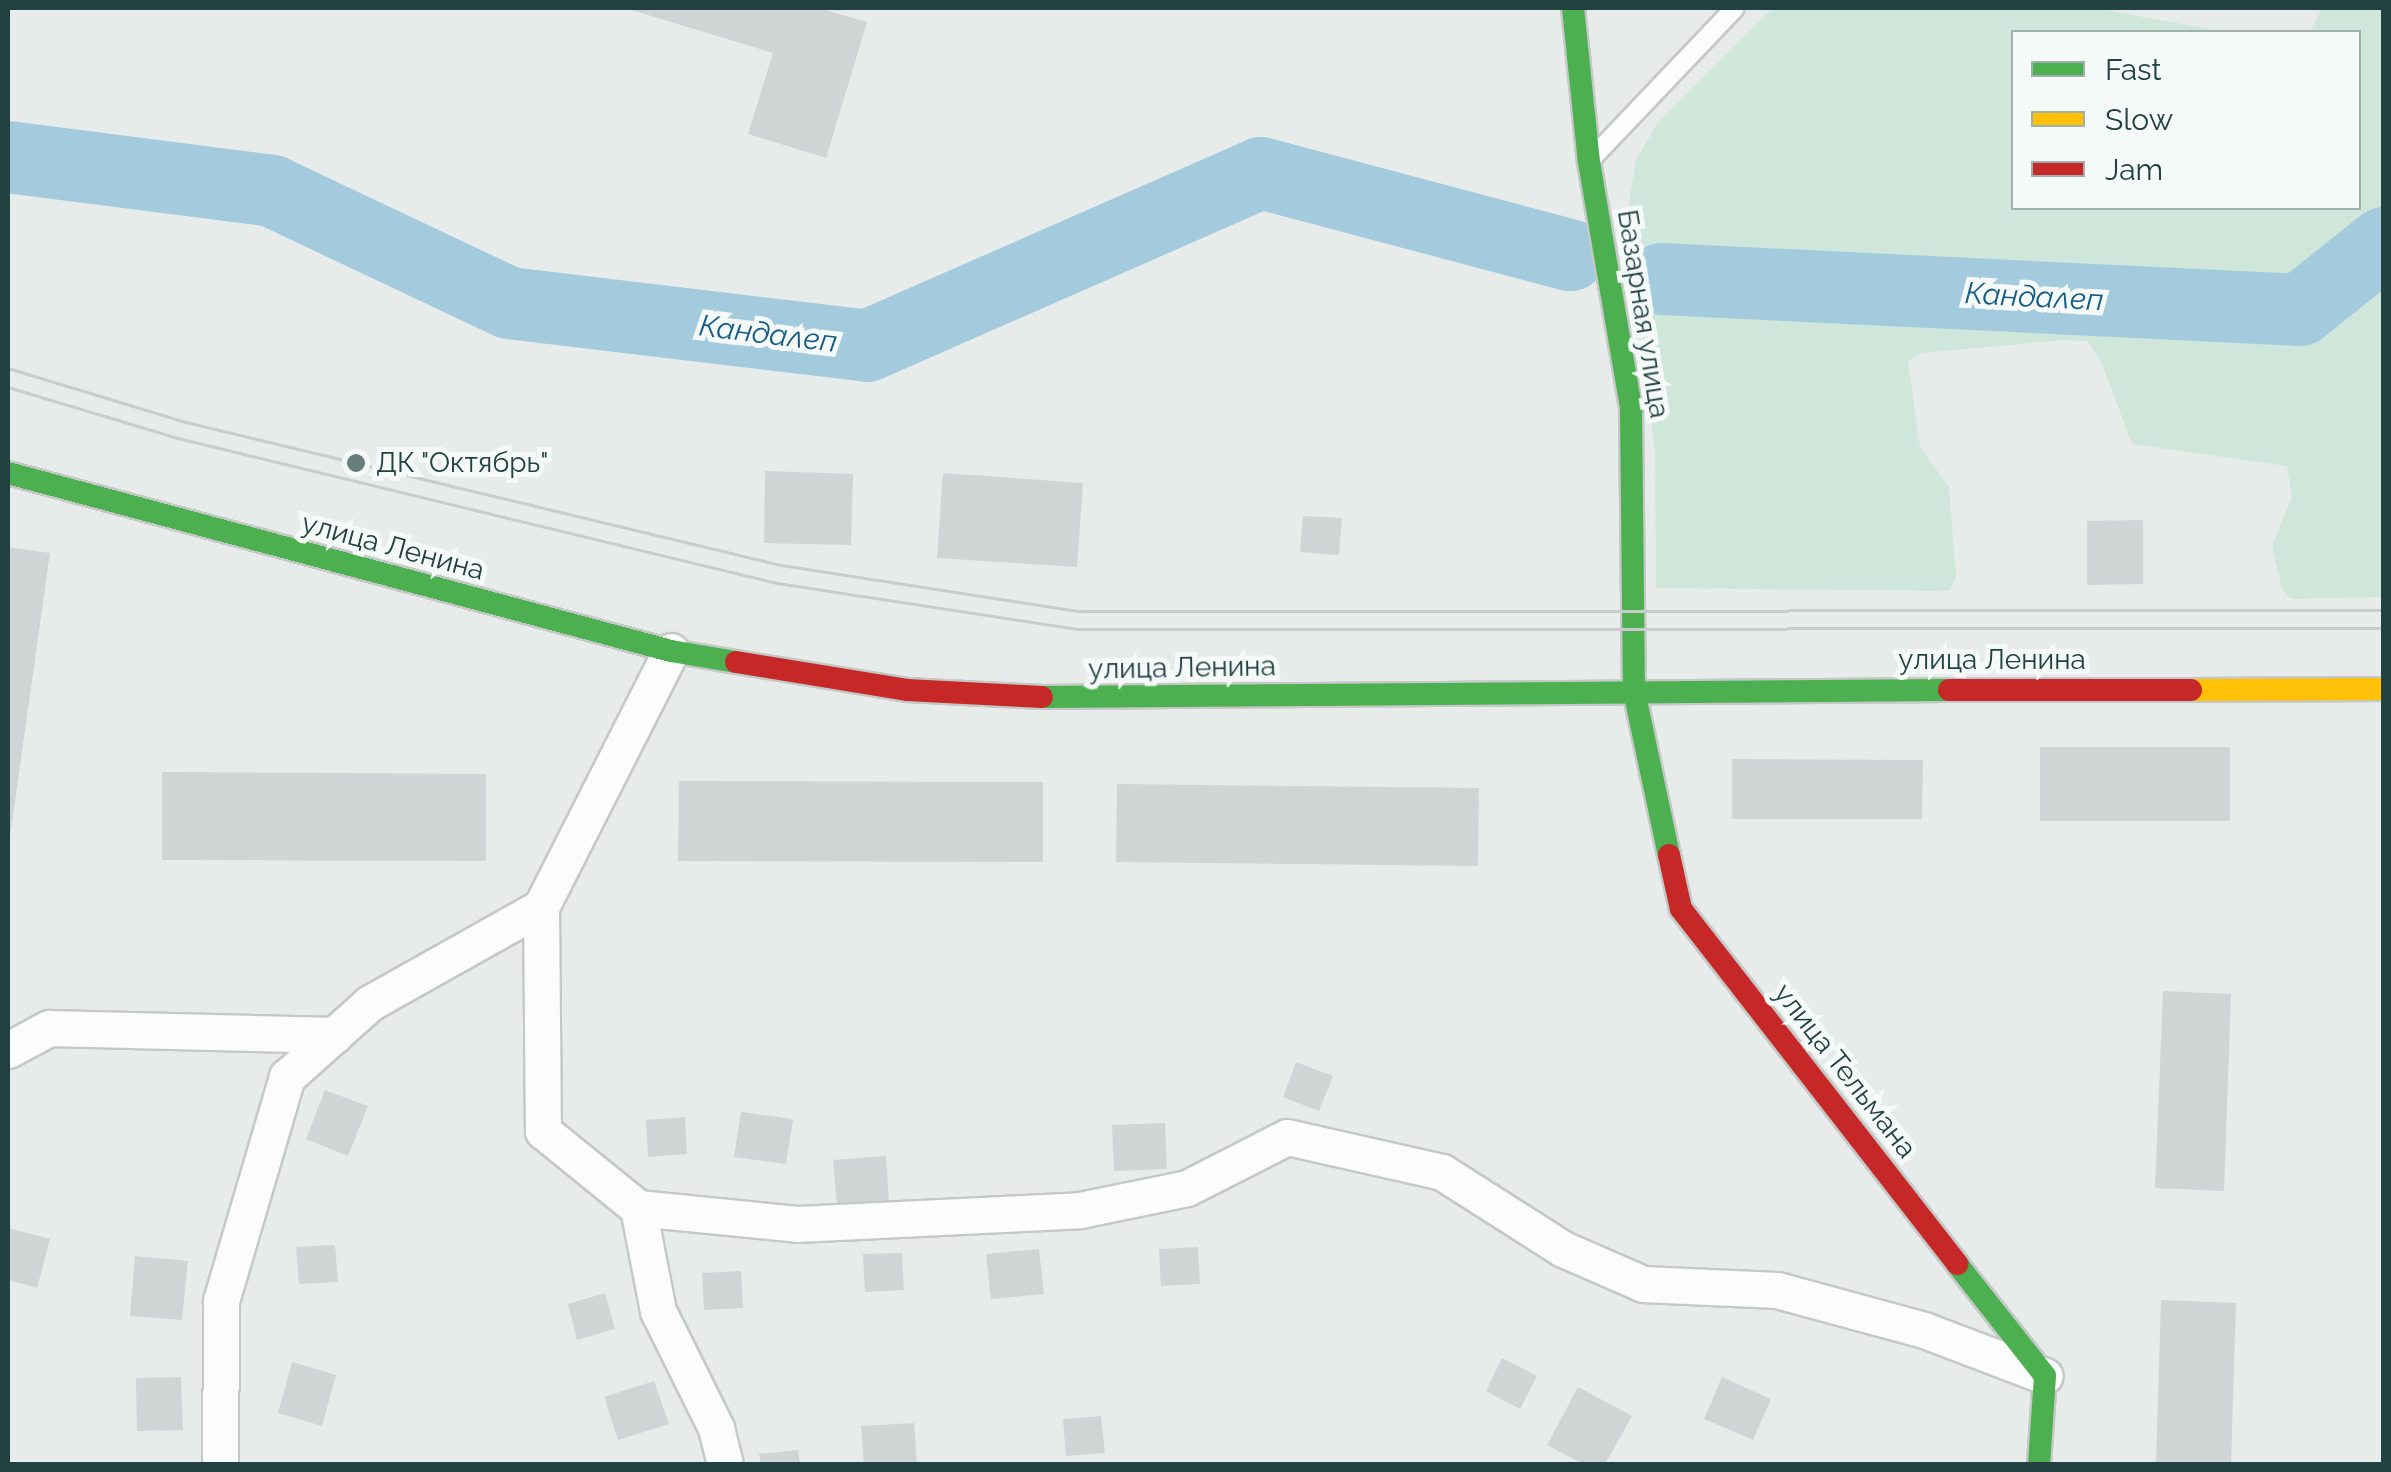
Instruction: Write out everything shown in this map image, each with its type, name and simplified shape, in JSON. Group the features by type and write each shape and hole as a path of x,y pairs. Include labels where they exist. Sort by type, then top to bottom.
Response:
{"main road":[{"name":"Базарная улица","path":"1573,8 1590,162 1631,409 1634,691"},
{"name":"улица Ленина","path":"8,474 670,651 907,690 1090,700 1634,691 2384,689"},
{"name":"улица Тельмана","path":"1634,691 1680,910 2046,1376"},
{"path":"2039,1464 2046,1376"}],"street":[{"path":"670,651 541,907 544,1131 638,1208 797,1224 1080,1210 1186,1188 1288,1137 1442,1172 1563,1249 1643,1284 1777,1290 1924,1330 2046,1376"},
{"path":"220,1464 221,1301 288,1078 370,1003 541,907"},
{"path":"8,1050 48,1028 335,1034"},
{"path":"638,1208 658,1311 716,1428 725,1464"}],"lane":[{"path":"1590,162 1734,8"}],"green space":[{"path":"1773,8 2094,8 2215,30 2011,30 2011,210 2361,210 2361,30 2311,30 2322,8 2383,8 2383,597 2291,599 2282,589 2272,546 2292,497 2287,466 2132,444 2101,361 2087,341 2064,340 1922,353 1908,361 1920,447 1949,487 1956,578 1949,591 1656,588 1655,455 1629,202 1636,160 1657,124"}],"building":[{"path":"625,8 819,8 867,22 826,158 748,134 773,53"},
{"path":"765,471 853,474 851,545 764,543"},
{"path":"943,473 1083,483 1077,567 937,558"},
{"path":"1303,516 1342,518 1339,555 1300,552"},
{"path":"2143,520 2143,584 2087,585 2087,521"},
{"path":"8,547 50,553 10,837 8,837"},
{"path":"2040,747 2230,747 2230,821 2040,821"},
{"path":"1732,759 1923,760 1922,819 1732,819"},
{"path":"162,772 486,774 486,861 162,860"},
{"path":"679,781 1043,782 1043,862 678,861"},
{"path":"1117,784 1479,788 1478,866 1116,862"},
{"path":"2163,991 2231,994 2224,1191 2155,1188"},
{"path":"1296,1062 1333,1076 1319,1111 1283,1097"},
{"path":"325,1090 368,1106 348,1156 306,1139"},
{"path":"741,1112 793,1119 786,1164 734,1157"},
{"path":"685,1117 687,1154 648,1157 646,1120"},
{"path":"1165,1123 1167,1169 1114,1171 1112,1125"},
{"path":"886,1156 889,1202 837,1205 833,1160"},
{"path":"8,1228 50,1239 37,1288 8,1280"},
{"path":"335,1245 338,1282 299,1284 296,1247"},
{"path":"1198,1247 1200,1284 1161,1286 1159,1249"},
{"path":"1039,1249 1044,1294 991,1299 986,1254"},
{"path":"902,1253 904,1290 865,1292 863,1254"},
{"path":"135,1256 188,1261 182,1320 130,1316"},
{"path":"741,1271 743,1308 704,1310 702,1273"},
{"path":"605,1293 615,1329 577,1340 568,1304"},
{"path":"2161,1300 2236,1303 2231,1464 2156,1464"},
{"path":"1502,1358 1537,1376 1520,1409 1486,1391"},
{"path":"292,1362 336,1375 322,1426 278,1413"},
{"path":"181,1377 183,1430 137,1431 136,1378"},
{"path":"1722,1377 1771,1399 1753,1440 1704,1419"},
{"path":"654,1381 669,1424 618,1440 604,1397"},
{"path":"1578,1387 1632,1416 1605,1464 1583,1464 1547,1445"},
{"path":"1101,1416 1105,1453 1066,1456 1063,1419"},
{"path":"914,1423 917,1464 864,1464 861,1426"},
{"path":"798,1450 800,1464 761,1464 759,1454"}],"waterway":[{"name":"Кандалеп","path":"8,157 272,191 509,303 867,346 1261,173 1570,255"},
{"name":"Кандалеп","path":"1662,279 2300,310 2384,243"}],"tram line":[{"path":"8,368 182,421 781,565 1079,611 2384,610"},
{"path":"8,387 178,438 777,583 1077,629 2384,628"}],"traffic: fast":[{"path":"1573,8 1589,162 1631,409 1634,691 1669,855"},
{"path":"8,473 671,651 736,662"},
{"path":"1042,697 1949,690"},
{"path":"1957,1264 2045,1376 2039,1464"}],"traffic: slow":[{"path":"2191,690 2384,689"}],"traffic: jam":[{"path":"736,662 907,690 1042,697"},
{"path":"1949,690 2191,690"},
{"path":"1669,855 1681,909 1957,1264"}],"place":[{"name":"ДК \"Октябрь\"","path":"356,463"}]}
